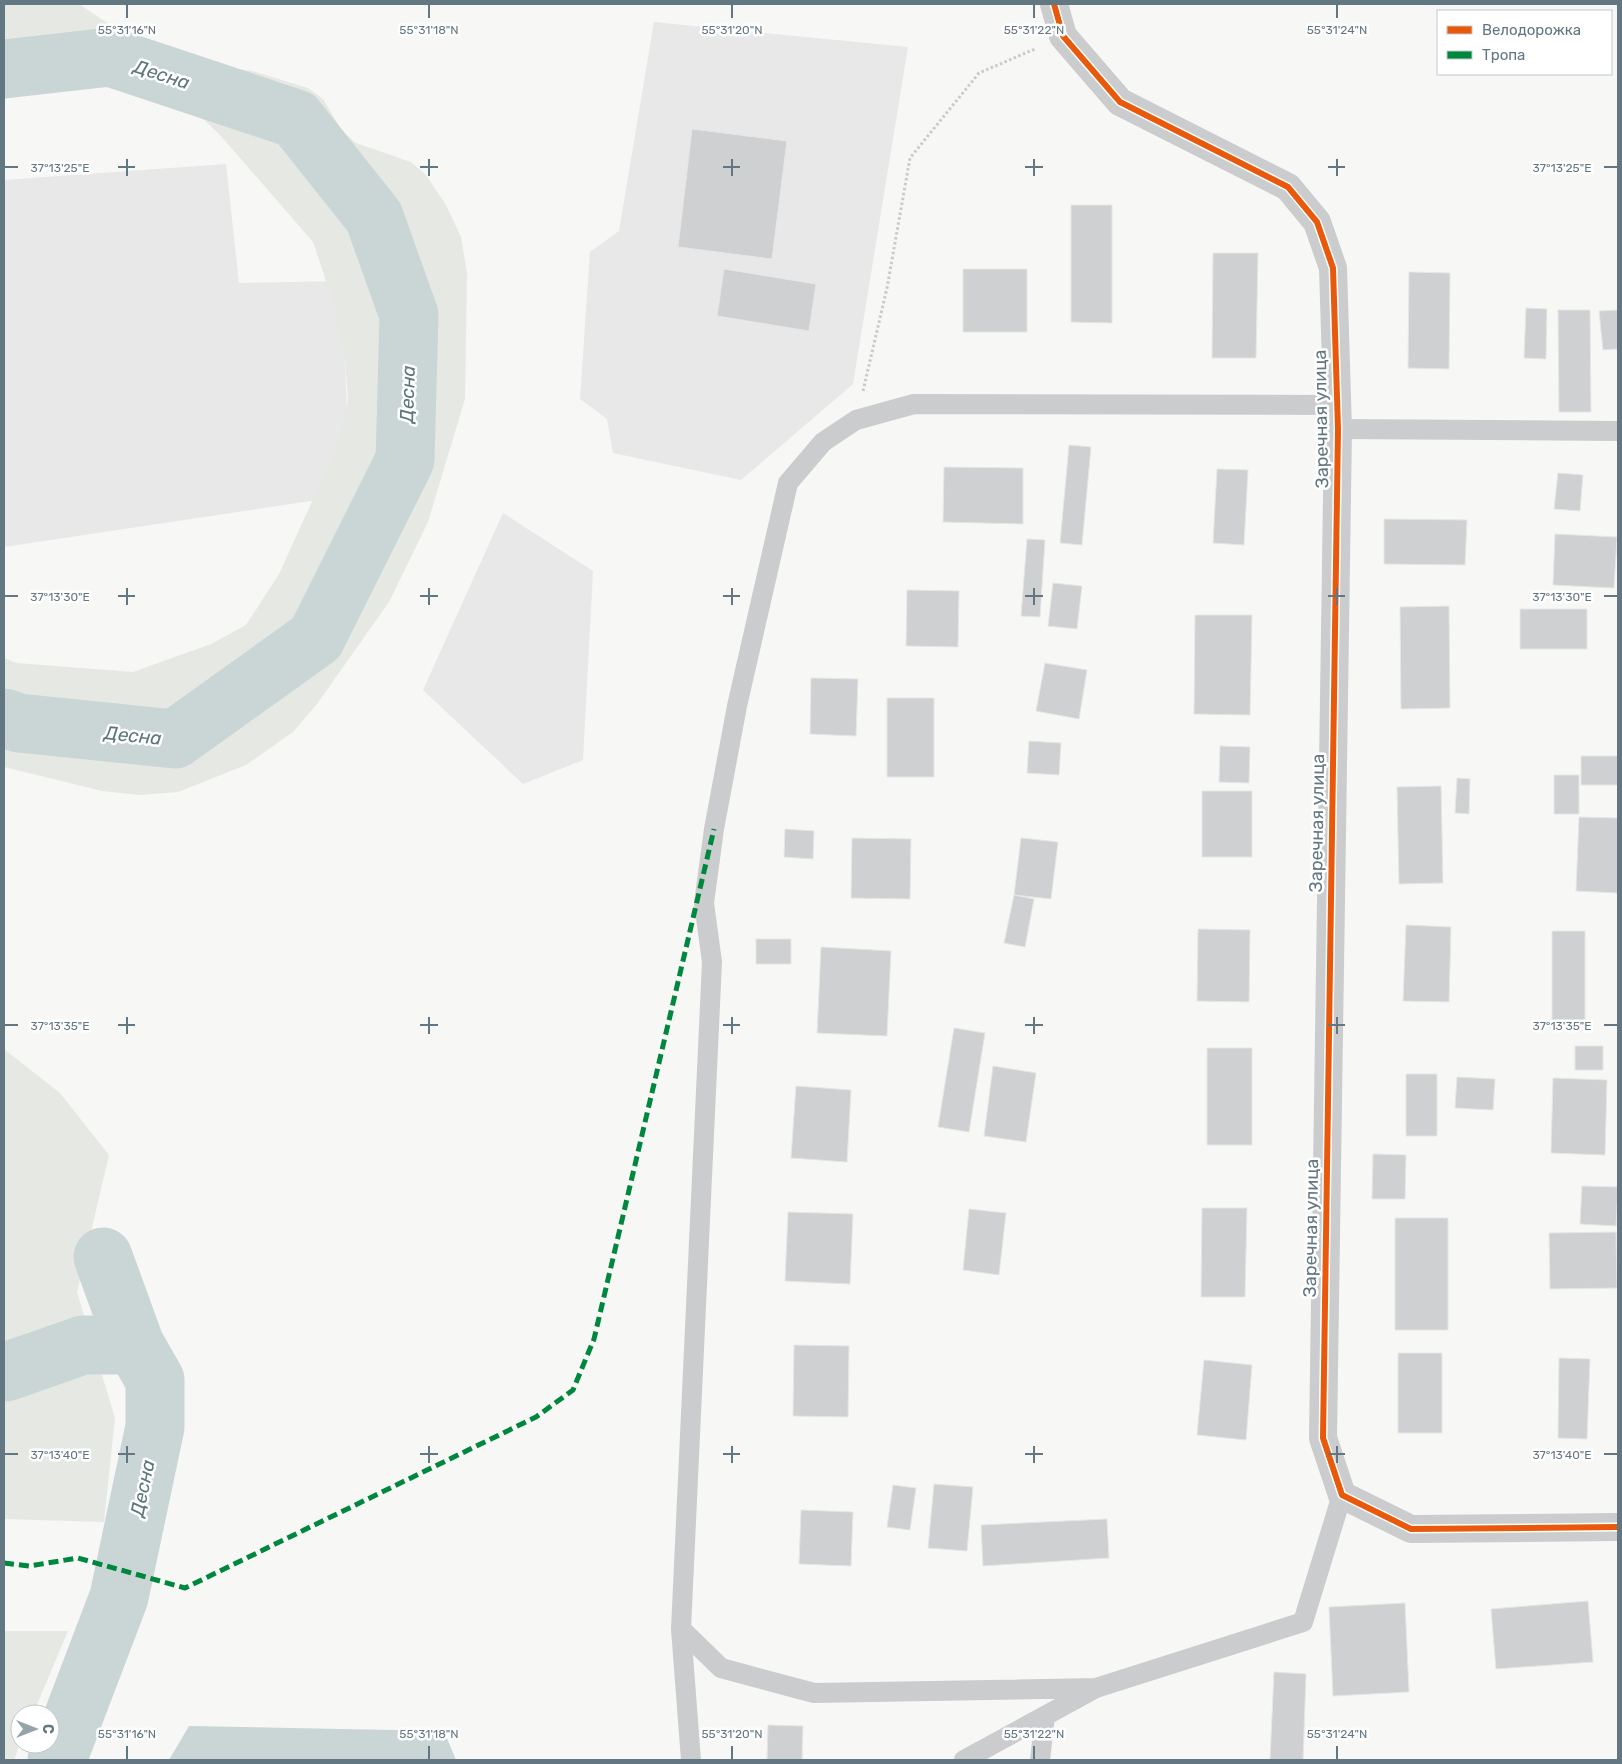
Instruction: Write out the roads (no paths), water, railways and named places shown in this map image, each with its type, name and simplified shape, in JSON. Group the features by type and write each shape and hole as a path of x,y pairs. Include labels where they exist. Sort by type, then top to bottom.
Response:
{"street":[{"name":"Заречная улица","path":"1054,4 1063,36 1120,102 1288,187 1317,222 1333,268 1338,417 1323,1438 1342,1495"},
{"path":"1342,1495 1411,1528 1618,1527"}],"lane":[{"path":"691,1760 682,1629 712,962 704,903 714,829 737,706 788,483 823,442 856,420 914,404 1338,417 1618,431"},
{"path":"964,1760 1096,1688 1303,1622 1342,1495"},
{"path":"682,1629 721,1668 814,1693 1096,1688"},
{"path":"1040,1760 1045,1716"}],"waterway":[{"name":"Десна","path":"4,69 110,57 296,119 374,217 409,315 405,460 316,638 175,739 19,723 4,718"},
{"path":"103,1257 135,1345"},
{"name":"Десна","path":"4,1371 6,1372 83,1345 135,1345 155,1380 155,1427 119,1597 57,1760"}]}
